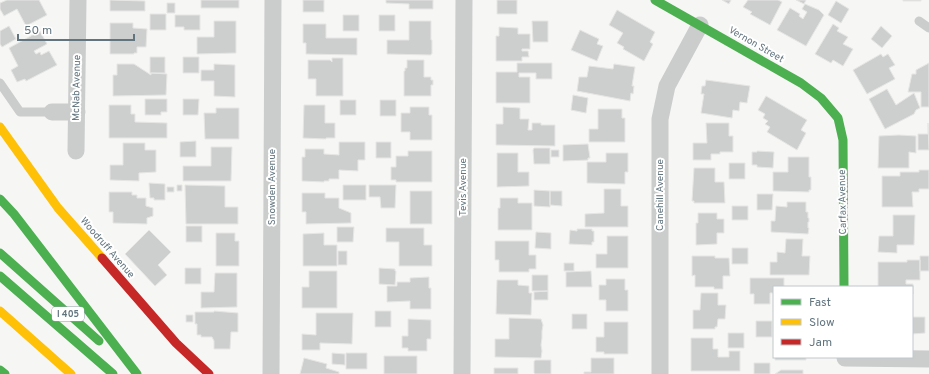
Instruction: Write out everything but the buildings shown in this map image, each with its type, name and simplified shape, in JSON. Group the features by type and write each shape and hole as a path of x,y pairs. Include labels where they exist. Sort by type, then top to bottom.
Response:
{"main road":[{"name":"Vernon Street","path":"655,0 801,83 821,98 838,118"},
{"name":"Carfax Avenue","path":"838,118 843,140 844,286"},
{"name":"Woodruff Avenue","path":"0,127 58,208 176,343 209,374"},
{"path":"0,199 14,214 136,374"},
{"name":"I 405","path":"0,253 136,374"},
{"path":"0,276 113,374"},
{"path":"0,311 71,374"},
{"path":"0,370 5,374"}],"street":[{"name":"McNab Avenue","path":"76,151 78,0"},
{"name":"Snowden Avenue","path":"271,374 274,0"},
{"name":"Tevis Avenue","path":"462,374 464,0"},
{"name":"Canehill Avenue","path":"660,374 660,119 666,86 700,25"},
{"path":"52,112 77,112"},
{"path":"845,363 929,359"}],"lane":[{"path":"919,21 929,28"},
{"path":"0,83 20,112 52,112"}],"traffic: fast":[{"path":"655,0 801,83 821,98 838,118 843,140 844,286"},
{"path":"0,199 14,214 137,374"},
{"path":"0,253 99,341"},
{"path":"0,276 113,374"},
{"path":"0,370 5,374"}],"traffic: slow":[{"path":"0,127 58,208 102,258"},
{"path":"0,311 71,374"}],"traffic: jam":[{"path":"102,258 176,343 209,374"}]}
